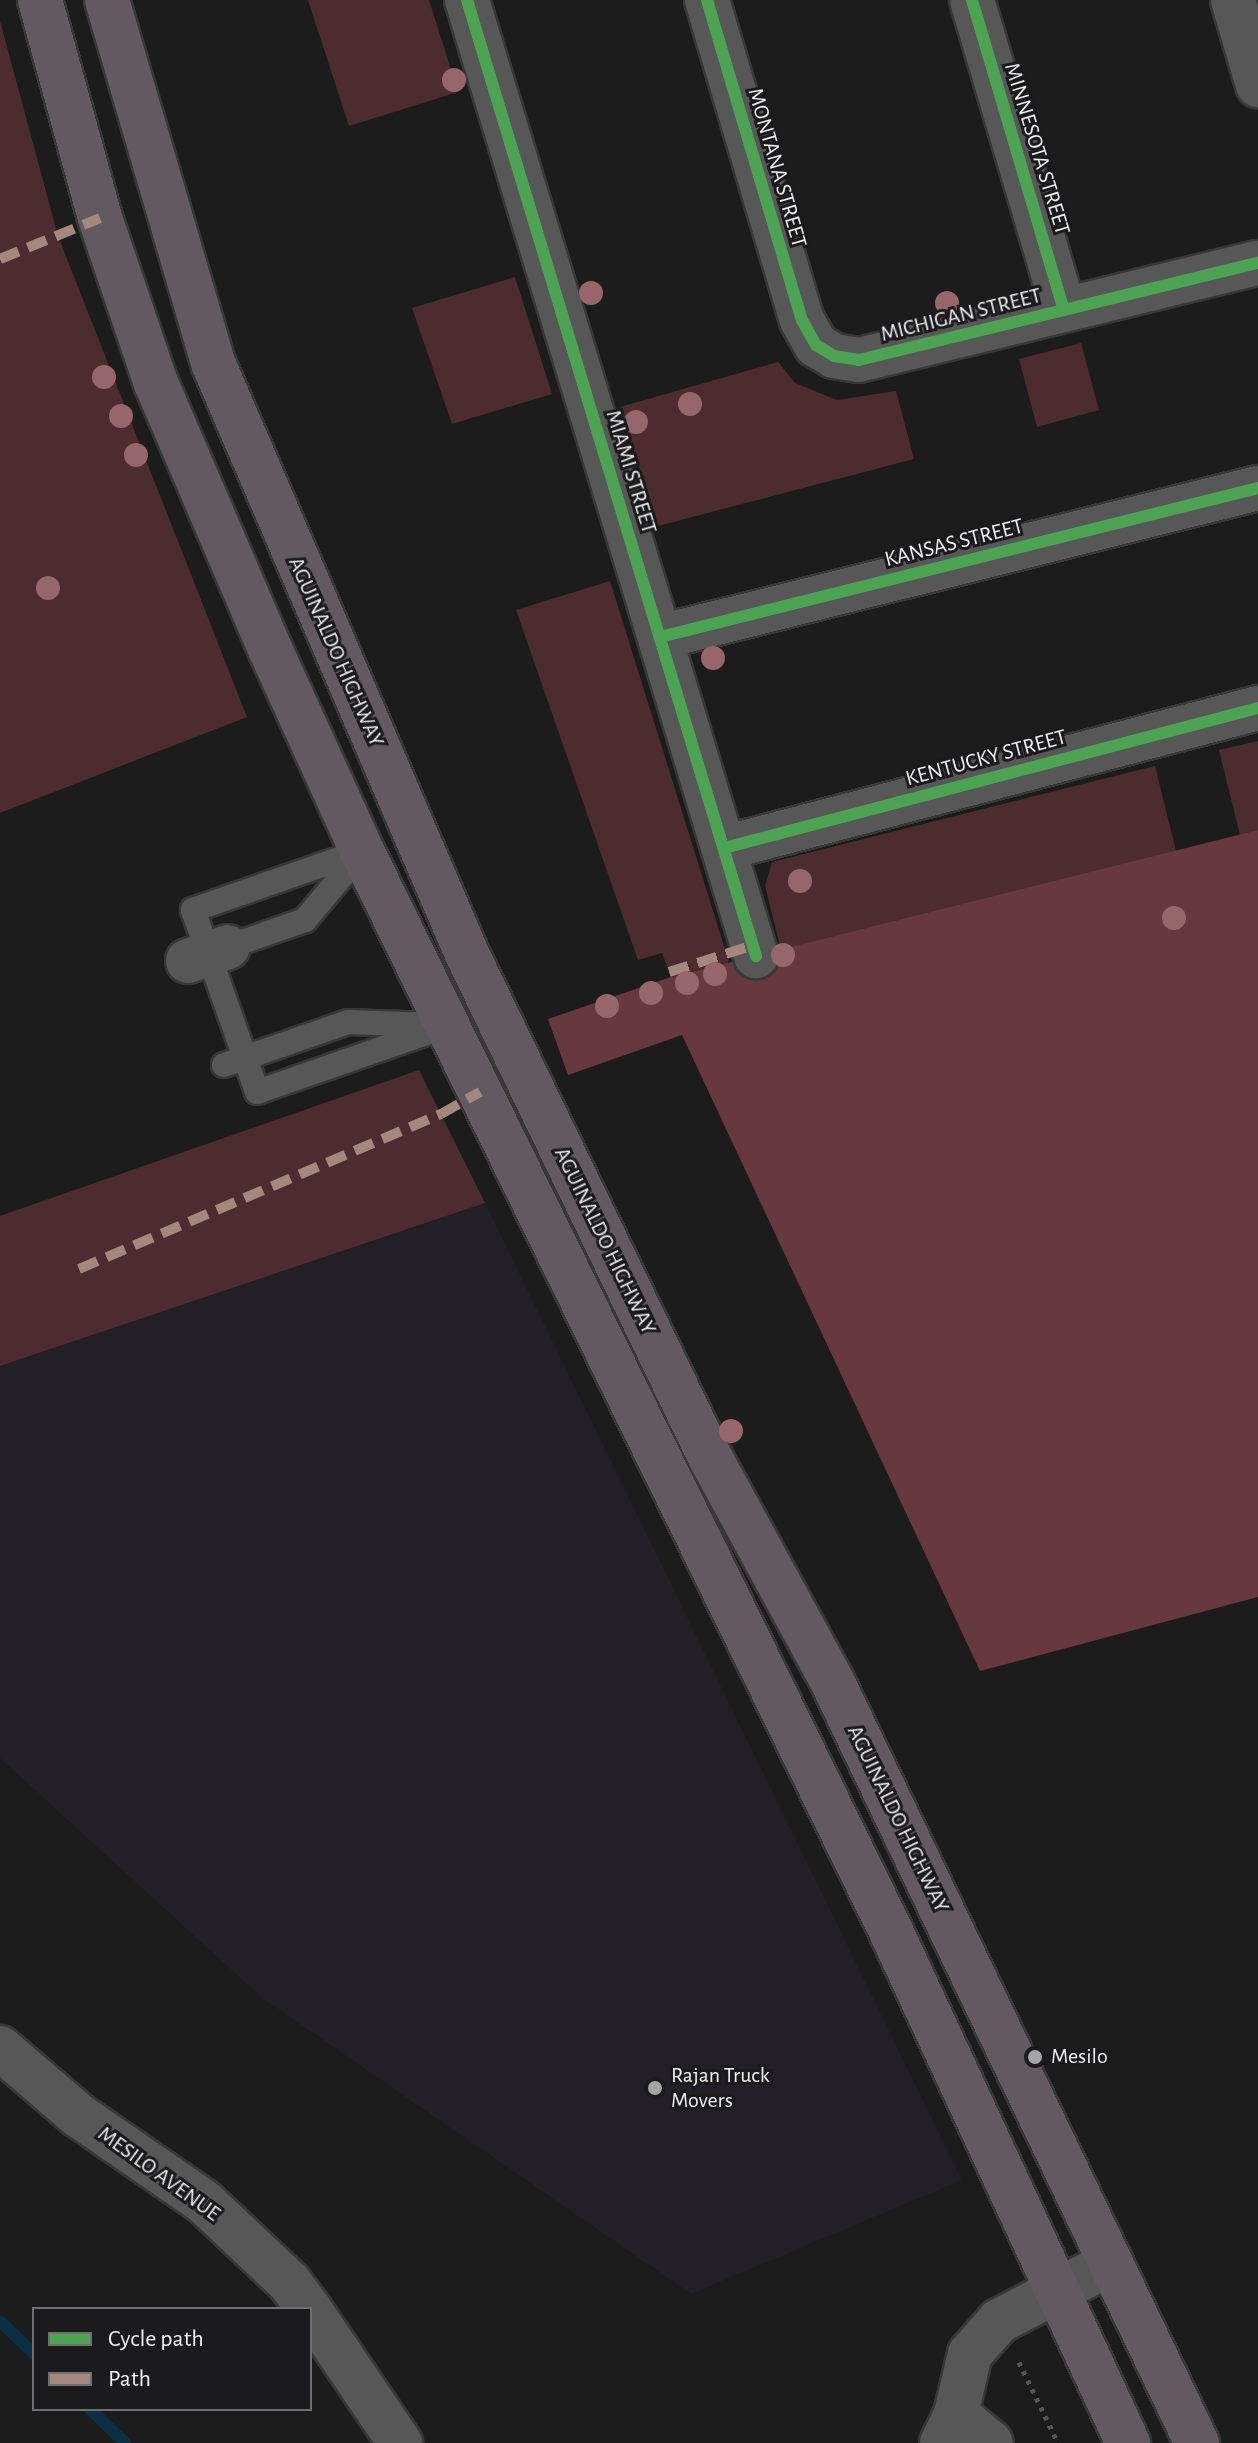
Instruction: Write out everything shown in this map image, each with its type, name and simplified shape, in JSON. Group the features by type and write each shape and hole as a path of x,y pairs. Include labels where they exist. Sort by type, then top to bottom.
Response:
{"main road":[{"path":"40,0 100,218 156,383 362,851 889,1927 1128,2443"},
{"name":"AGUINALDO HIGHWAY","path":"107,0 214,365 324,629 418,831 467,954 710,1457 833,1683 1197,2443"},
{"path":"362,851 418,831"}],"street":[{"name":"MIAMI STREET","path":"467,0 756,956"},
{"name":"MONTANA STREET","path":"707,0 802,320 816,345"},
{"name":"MINNESOTA STREET","path":"972,0 1064,310"},
{"path":"1233,0 1258,85"},
{"name":"MICHIGAN STREET","path":"816,345 834,356 859,360 1258,263"},
{"name":"KANSAS STREET","path":"660,637 1258,488"},
{"name":"KENTUCKY STREET","path":"724,848 1258,708"},
{"name":"MESILO AVENUE","path":"0,2048 78,2115 204,2202 289,2282 308,2307"},
{"path":"991,2443 949,2429 970,2354 999,2321 1057,2287 1111,2263"},
{"name":"MESILO AVENUE","path":"312,2313 400,2443"}],"lane":[{"path":"362,851 193,910 257,1092 447,1026"},
{"path":"208,954 305,920 362,851"},
{"path":"224,1065 348,1022 447,1026"}],"path":[{"path":"1015,2354 1058,2443"}],"shaded area":[{"path":"308,0 429,0 458,92 349,126"},
{"path":"0,21 58,236 247,717 0,813"},
{"path":"515,277 552,394 452,424 412,308"},
{"path":"1081,343 1099,410 1037,427 1019,359"},
{"path":"778,362 795,383 837,400 896,391 914,459 658,526 620,407"},
{"path":"610,581 729,962 671,977 662,953 638,960 516,610"},
{"path":"1258,741 1258,830 1240,835 1219,750"},
{"path":"1155,766 1176,851 781,950 765,886 772,862"},
{"path":"1258,830 1258,1597 980,1671 682,1035 568,1075 548,1019 671,977"},
{"path":"419,1070 485,1203 0,1366 0,1216"},
{"path":"485,1203 962,2180 691,2294 261,1997 0,1758 0,1366"}],"waterway":[{"path":"0,2321 32,2352"},
{"path":"92,2411 125,2443"}],"marked path":[{"path":"0,259 100,218"},
{"path":"669,972 754,945"},
{"path":"79,1269 441,1114 480,1092"}],"cycle path":[{"path":"467,0 756,956"},
{"path":"707,0 802,320 816,345 834,356 859,360 1258,263"},
{"path":"972,0 1064,310"},
{"path":"660,637 1258,488"},
{"path":"724,848 1258,708"}],"place":[{"name":"Mesilo","path":"1035,2057"},
{"name":"Rajan Truck Movers","path":"655,2088"}]}
